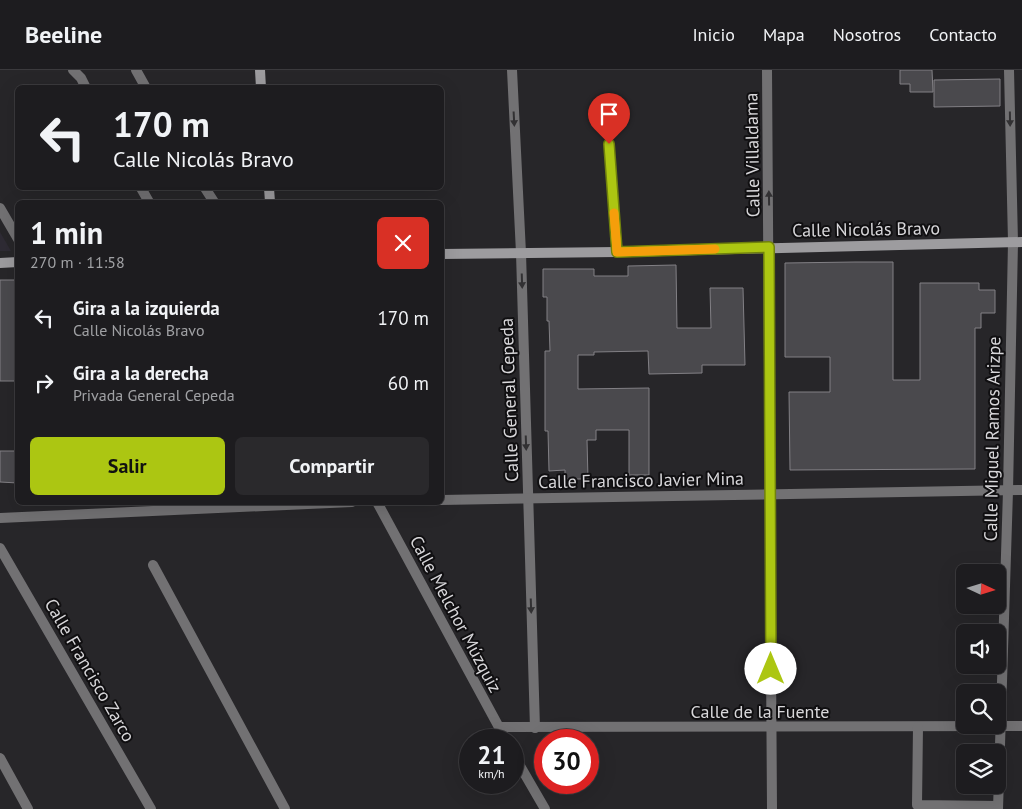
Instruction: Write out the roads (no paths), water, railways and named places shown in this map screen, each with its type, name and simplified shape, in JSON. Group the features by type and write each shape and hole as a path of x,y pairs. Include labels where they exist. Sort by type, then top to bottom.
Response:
{"street":[{"path":"73,70 84,85"},
{"path":"136,70 144,85"},
{"path":"260,70 261,85"},
{"name":"Calle General Cepeda","path":"512,70 521,253 535,728"},
{"name":"Calle Villaldama","path":"767,70 772,809"},
{"name":"Calle Miguel Ramos Arizpe","path":"1001,684 1017,242 1009,70"},
{"path":"609,144 617,252"},
{"path":"0,208 15,234"},
{"name":"Calle Nicolás Bravo","path":"444,254 617,252 1017,242"},
{"path":"0,263 15,262"},
{"name":"Calle Francisco Javier Mina","path":"444,500 1022,490"},
{"path":"0,518 163,506 210,505"},
{"name":"Calle Melchor Múzquiz","path":"379,505 499,727"},
{"name":"Calle Francisco Zarco","path":"0,548 151,809"},
{"path":"153,565 285,809"},
{"path":"918,726 917,805 998,808"},
{"name":"Calle de la Fuente","path":"499,727 956,726"},
{"name":"Calle de la Fuente","path":"1006,726 1022,726"},
{"name":"Calle Miguel Ramos Arizpe","path":"998,808 1000,734"},
{"path":"0,758 28,809"},
{"path":"524,773 545,809"}]}
